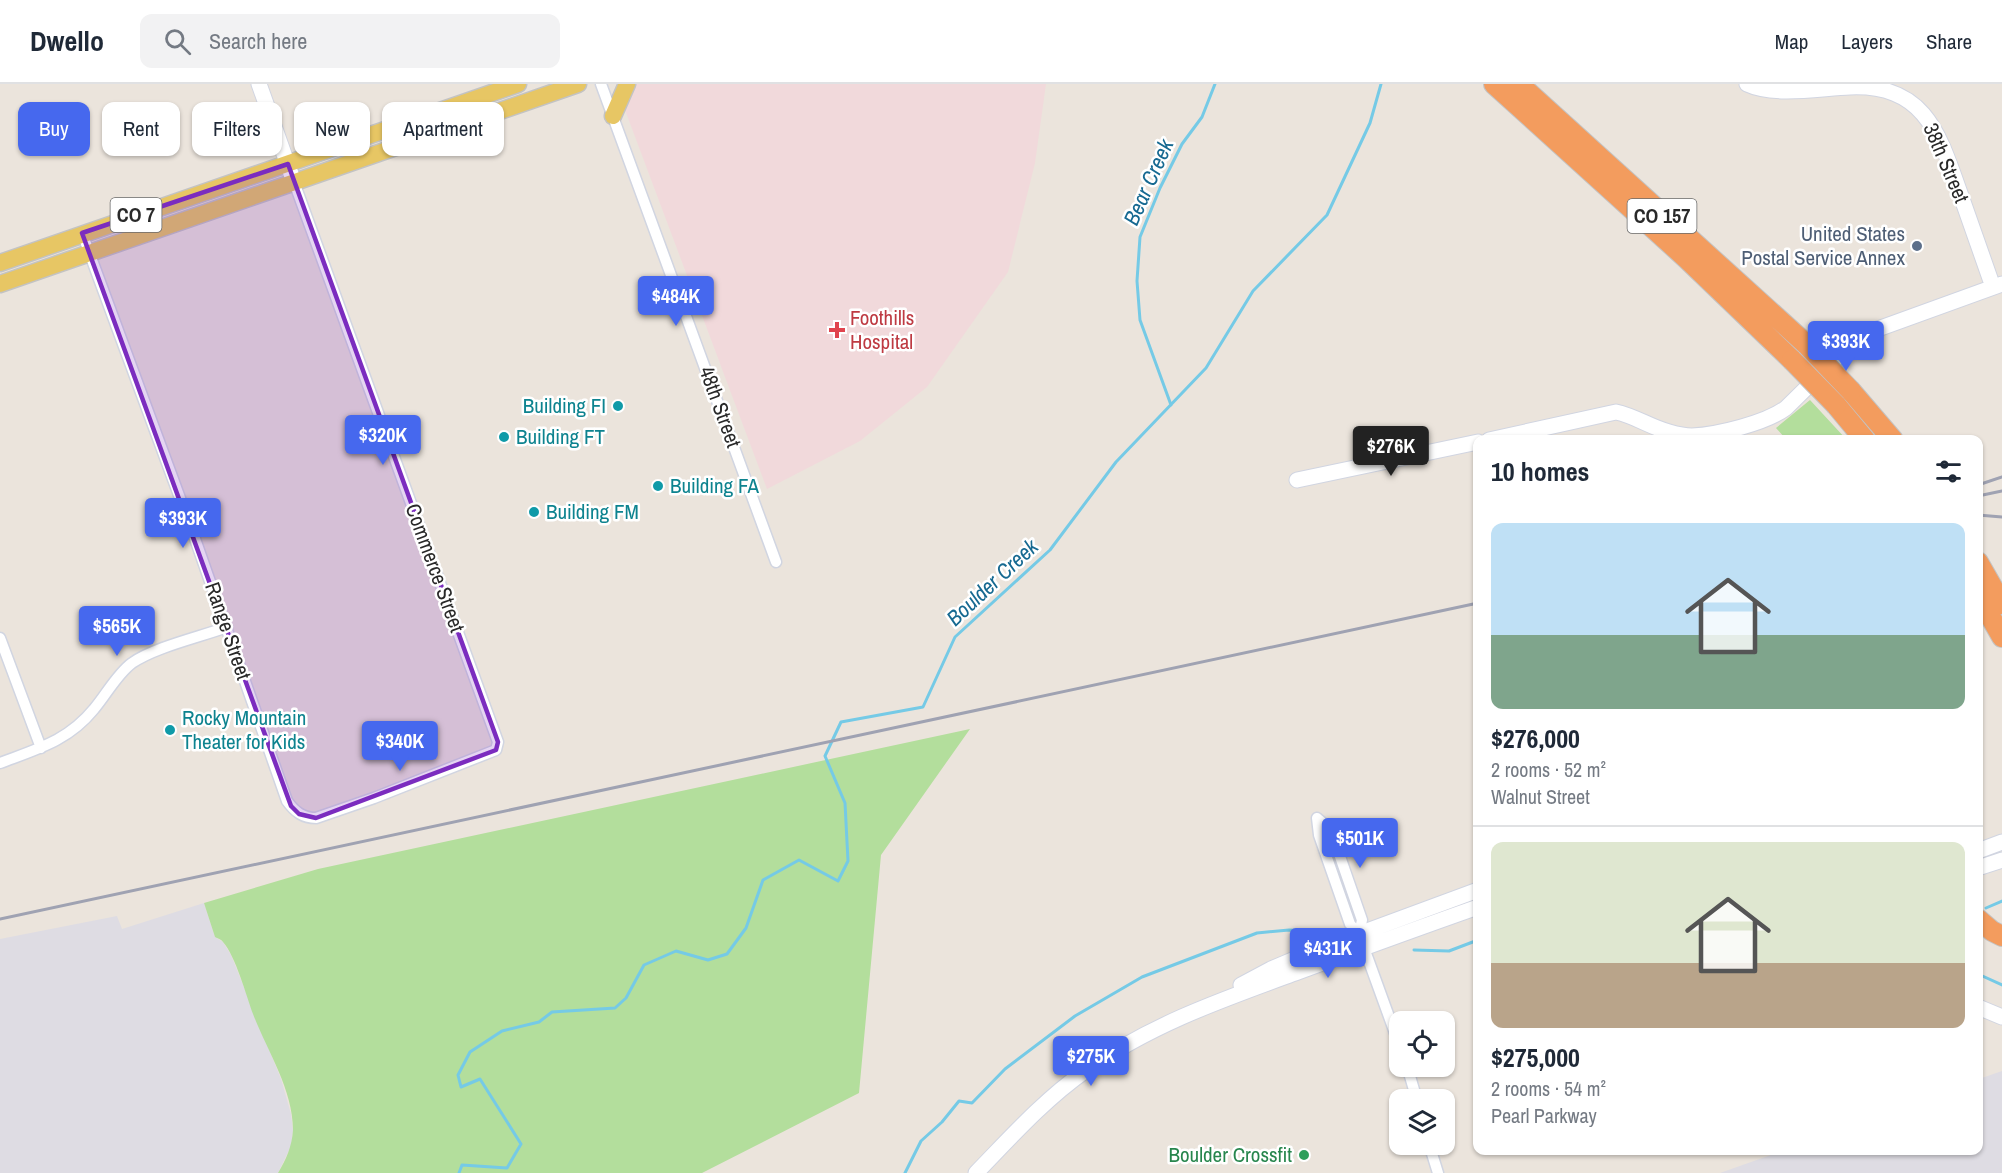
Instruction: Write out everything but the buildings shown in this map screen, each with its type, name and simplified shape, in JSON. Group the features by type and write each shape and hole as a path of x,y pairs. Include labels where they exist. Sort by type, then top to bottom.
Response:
{"highway":[{"name":"CO 157","path":"1494,84 1678,250 1792,360 1836,405 1861,435"},
{"name":"CO 157","path":"1519,84 1705,255 1807,345 1889,435"},
{"path":"1983,562 2002,584"},
{"path":"1983,571 2002,604"},
{"path":"1983,604 2002,637"},
{"path":"1983,923 2002,936"}],"main road":[{"name":"CO 7","path":"0,263 518,84"},
{"name":"CO 7","path":"0,284 578,84"},
{"path":"614,116 627,84"}],"street":[{"path":"259,84 294,182"},
{"name":"48th Street","path":"601,84 776,562"},
{"name":"38th Street","path":"1747,84 1769,90 1869,85 1906,98 1918,107 1932,124 1943,147 1998,285"},
{"name":"Commerce Street","path":"294,182 498,742 496,750 374,798 316,818 308,818"},
{"name":"Range Street","path":"82,233 227,627 287,801 298,814 308,818"},
{"path":"1696,435 1761,422 1786,408 1861,336 1998,285"},
{"path":"1512,435 1616,412 1667,431 1686,435"},
{"path":"1297,480 1473,443"},
{"path":"0,763 64,737 82,722 133,663 154,652 227,627"},
{"path":"0,638 40,748"},
{"path":"1361,941 1362,920 1334,839 1329,829 1317,818 1319,835 1350,924 1361,941 1389,1017"},
{"path":"1983,849 2002,842"},
{"path":"1983,866 2002,860"},
{"path":"976,1173 1016,1130 1084,1071 1150,1031 1473,892"},
{"path":"1361,941 1473,908"},
{"path":"1983,1009 2002,1017"},
{"path":"1432,1155 1438,1173"}],"highlighted area":[{"path":"288,164 498,742 496,750 316,818 299,814 291,806 82,233"}],"shaded area":[{"name":"Foothills Hospital","path":"621,84 1046,84 1035,163 1008,272 927,387 860,441 767,489 616,86"},
{"path":"204,903 215,937 223,942 231,955 281,1079 291,1114 293,1131 291,1146 278,1173 0,1173 0,939 117,916 122,929"},
{"path":"2002,1071 2002,1173 1720,1173 1771,1155 1983,1155 1983,1078"}],"green space":[{"path":"1810,400 1842,435 1782,435 1776,428"},
{"path":"970,729 881,855 859,1093 702,1173 278,1173 288,1153 293,1130 289,1100 253,1014 236,966 223,942 215,937 204,903 318,869"}],"waterway":[{"name":"Bear Creek","path":"1171,405 1140,320 1137,281 1140,237 1160,188 1182,144 1202,117 1215,84"},
{"name":"Boulder Creek","path":"459,1173 462,1165 507,1168 521,1144 480,1079 461,1087 458,1075 470,1052 502,1031 539,1022 552,1012 615,1008 626,998 644,965 676,951 708,960 727,954 746,928 763,880 799,860 838,881 848,861 845,803 825,756 841,722 923,707 955,637 1050,550 1116,462 1206,368 1253,291 1327,215 1370,123 1381,84"},
{"path":"1986,908 2002,901"},
{"path":"905,1173 921,1141 942,1122 959,1101 972,1103 1005,1069 1075,1016 1142,977 1257,933 1289,930 1313,931"},
{"path":"1414,950 1449,951 1473,942"},
{"path":"1983,976 2002,985"}],"railway":[{"path":"1983,483 2002,477"},
{"path":"1983,495 2002,491"},
{"path":"1983,515 2002,517"},
{"path":"0,919 1473,604"}],"place":[{"name":"United States Postal Service Annex","path":"1917,246"},
{"name":"Foothills Hospital","path":"837,330"},
{"name":"Building FI","path":"618,406"},
{"name":"Building FT","path":"504,437"},
{"name":"Building FA","path":"658,486"},
{"name":"Building FM","path":"534,512"},
{"name":"Rocky Mountain Theater for Kids","path":"170,730"},
{"name":"Boulder Crossfit","path":"1304,1155"}]}
